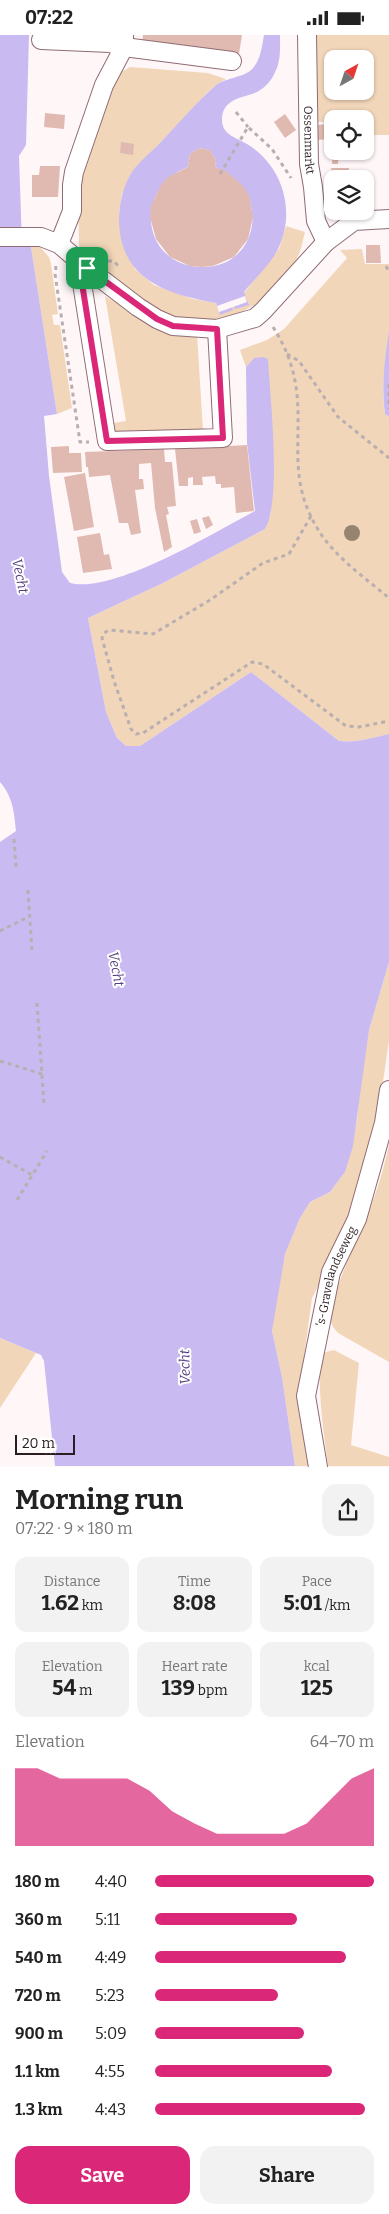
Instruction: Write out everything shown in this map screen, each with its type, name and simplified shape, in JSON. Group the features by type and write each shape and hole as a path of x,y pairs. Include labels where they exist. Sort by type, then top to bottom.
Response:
{"street":[{"name":"Ossenmarkt","path":"307,35 308,164 313,187 316,221 326,242"},
{"path":"41,40 110,43 124,41 232,61"},
{"path":"59,244 72,211 74,172 104,85 124,41"},
{"path":"0,237 41,237 59,244 87,268 157,319 173,326 217,329 254,318 264,311 326,242 354,221 383,220 389,235"},
{"path":"87,268 81,277 107,441 223,438 217,329"},
{"name":"'s-Gravelandseweg","path":"318,1467 306,1396 332,1272 357,1219 384,1123 389,1090"}],"path":[{"path":"236,112 248,127 272,149 289,173 293,186"},
{"path":"220,174 248,127"},
{"path":"59,244 55,274 80,442 107,441"},
{"path":"386,266 389,272"},
{"path":"264,311 287,354 293,373 296,394 296,462 305,503 316,526 330,544 352,567 389,598"},
{"path":"287,354 299,361 338,417 389,458"},
{"path":"389,384 389,409"},
{"path":"311,515 289,554 263,563 210,600 153,634 109,630 104,633 102,638 114,681 131,729 136,734 143,733 252,663 264,664 346,726 359,727 389,721"},
{"path":"14,839 16,867"},
{"path":"28,890 32,953"},
{"path":"0,931 30,916"},
{"path":"37,1003 44,1104"},
{"path":"0,1061 43,1075"},
{"path":"17,1200 47,1151"},
{"path":"0,1157 32,1175"}],"shaded area":[{"path":"314,35 389,35 389,135 374,135 374,110 324,110 324,122 314,122"},
{"path":"130,67 208,73 226,79 209,91 132,173 122,194 119,212 135,269 154,285 193,299 216,303 220,315 230,298 244,293 279,249 286,226 305,232 300,252 288,273 274,290 257,303 238,313 218,319 197,321 175,318 155,310 125,289 79,246 78,188 110,86 120,73"},
{"path":"31,247 40,247 49,257 51,264 58,314 52,315 54,325 60,325 72,408 57,414"},
{"path":"362,249 365,264 389,264 389,330 383,392 385,414 389,417 389,734 358,741 339,741 251,672 140,746 126,746 117,738 106,712 88,618 163,583 265,529 271,512 254,358 246,367 240,350 267,340 284,329 347,258 340,250"},
{"path":"105,296 148,321 197,334 203,431 113,434 113,423 126,421"},
{"path":"389,962 389,1040 376,1131 365,1177 329,1265 312,1298 303,1364 303,1393 312,1466 295,1466 282,1377 272,1331 278,1285 285,1254 300,1218 310,1202 330,1192 345,1172 357,1120 362,1070 369,1030"},
{"path":"389,1145 389,1362 338,1333 331,1322 335,1296 348,1259 372,1204"},
{"path":"0,1338 36,1353 0,1408"},
{"path":"334,1350 359,1363 351,1445 389,1457 389,1466 328,1466 321,1409 320,1366 322,1353"}],"water":[{"name":"Vecht","path":"0,35 29,35 26,145 19,156 22,245 31,247 57,414 44,416 49,476 62,572 70,583 89,584 137,571 190,546 255,511 247,443 246,367 254,358 263,357 268,359 274,472 270,515 265,529 163,583 88,618 106,712 117,738 126,746 140,746 251,672 339,741 358,741 389,734 389,962 369,1030 353,1146 345,1172 330,1192 310,1202 300,1218 285,1254 272,1331 282,1377 295,1466 55,1466 44,1361 41,1355 0,1338 0,842 16,831 10,799 0,782"},
{"path":"264,35 280,35 279,59 274,75 260,90 229,103 225,107 222,120 227,133 259,153 277,176 283,189 286,204 284,233 273,258 244,292 249,305 235,309 230,298 233,310 220,315 216,303 179,295 149,280 137,270 127,257 121,240 119,220 121,201 126,183 132,172 202,99 217,84 246,74 255,66 260,55","holes":["199,148 210,150 216,160 215,167 234,178 246,193 252,210 252,227 246,243 236,256 220,265 200,267 180,263 166,253 156,240 151,224 152,207 158,191 170,177 188,167 190,154"]},
{"path":"389,330 389,417 385,414 383,382"}],"pier":[{"path":"245,296 247,302 219,312 217,306"}],"building":[{"path":"143,35 242,35 239,54 142,43"},
{"path":"45,113 65,115 64,129 44,127"},
{"path":"285,114 296,130 285,138 274,122"},
{"path":"324,124 324,140 316,140 314,125"},
{"path":"121,142 134,144 133,155 120,153"},
{"path":"199,148 210,150 216,160 215,167 226,171 243,186 249,195 253,217 248,239 234,257 213,266 202,267 190,266 170,257 156,239 150,217 151,206 161,185 168,177 188,167 190,154"},
{"path":"332,160 338,160 338,164 332,164"},
{"path":"40,166 60,166 58,197 32,197 32,175 39,175"},
{"path":"331,168 349,168 349,170 332,170"},
{"path":"366,245 380,245 381,263 366,263"},
{"path":"247,445 254,511 236,513 234,487 221,488 221,484 216,484 215,476 202,477 203,485 193,485 193,477 188,478 188,486 179,486 175,449"},
{"path":"69,446 69,453 81,453 82,472 53,473 51,447"},
{"path":"164,449 165,462 172,462 176,506 167,507 169,514 166,515 172,547 164,552 155,508 151,463 139,464 139,479 143,479 144,489 135,490 141,533 131,535 128,523 119,523 110,475 89,477 85,452"},
{"path":"85,473 94,527 74,531 64,477"},
{"path":"209,516 213,525 206,529 202,518"},
{"path":"197,519 201,532 194,534 190,521"},
{"path":"100,533 104,555 109,554 112,569 83,573 77,537"}],"route":[{"path":"87,268 157,319 173,326 217,329 223,438 107,441 81,277 87,268"}]}
